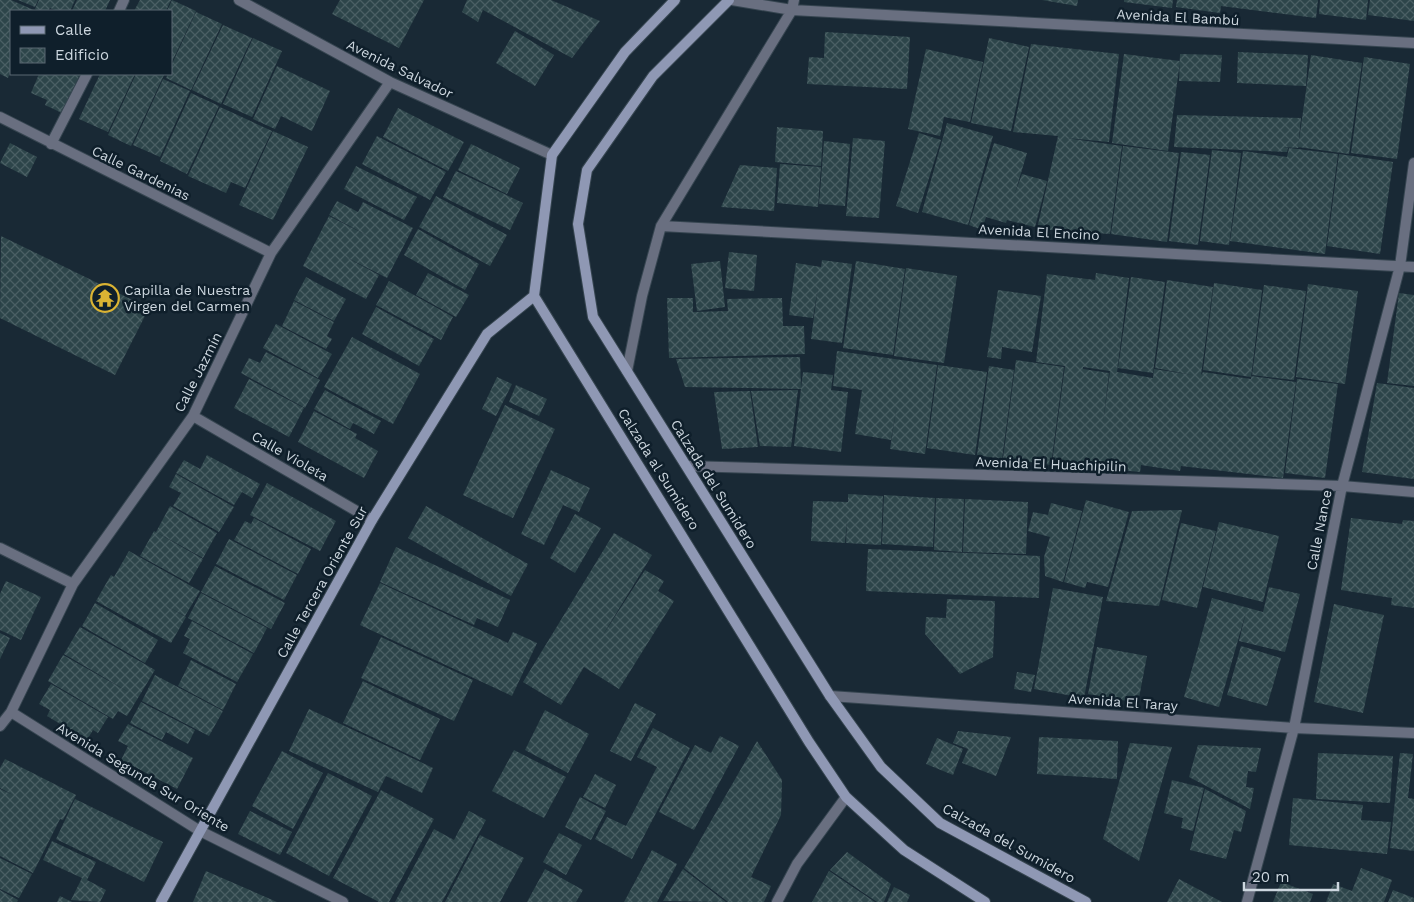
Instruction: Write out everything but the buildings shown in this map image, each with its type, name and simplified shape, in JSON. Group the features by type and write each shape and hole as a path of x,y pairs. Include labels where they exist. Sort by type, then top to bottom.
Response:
{"main road":[{"path":"534,296 552,155 625,52 675,0"},
{"name":"Calzada del Sumidero","path":"730,0 654,76 587,170 578,224 593,317 830,696 881,767 940,823 1086,902"},
{"name":"Calle Tercera Oriente Sur","path":"161,902 372,520 487,334 534,296"},
{"name":"Calzada al Sumidero","path":"534,296 809,742 846,797 904,850 986,902"}],"street":[{"name":"Avenida Salvador","path":"239,0 390,82 552,155"},
{"name":"Avenida El Bambú","path":"730,0 1414,43"},
{"path":"627,371 642,296 662,226 793,5"},
{"path":"51,144 86,75"},
{"name":"Calle Jazmín","path":"0,726 11,712 73,584 193,416 271,253 390,82"},
{"name":"Calle Gardenias","path":"0,117 271,253"},
{"name":"Calle Nance","path":"1247,902 1294,728 1342,486 1400,266 1414,163"},
{"name":"Avenida El Encino","path":"662,226 1414,267"},
{"name":"Calle Violeta","path":"193,416 372,520"},
{"name":"Avenida El Huachipilin","path":"687,466 1342,486 1414,492"},
{"path":"0,548 73,584"},
{"name":"Avenida El Taray","path":"830,696 1294,728 1414,733"},
{"name":"Avenida Segunda Sur Oriente","path":"11,712 200,831 343,902"},
{"path":"777,902 797,864 846,797"}],"place":[{"name":"Capilla de Nuestra Virgen del Carmen","path":"105,298"}]}
